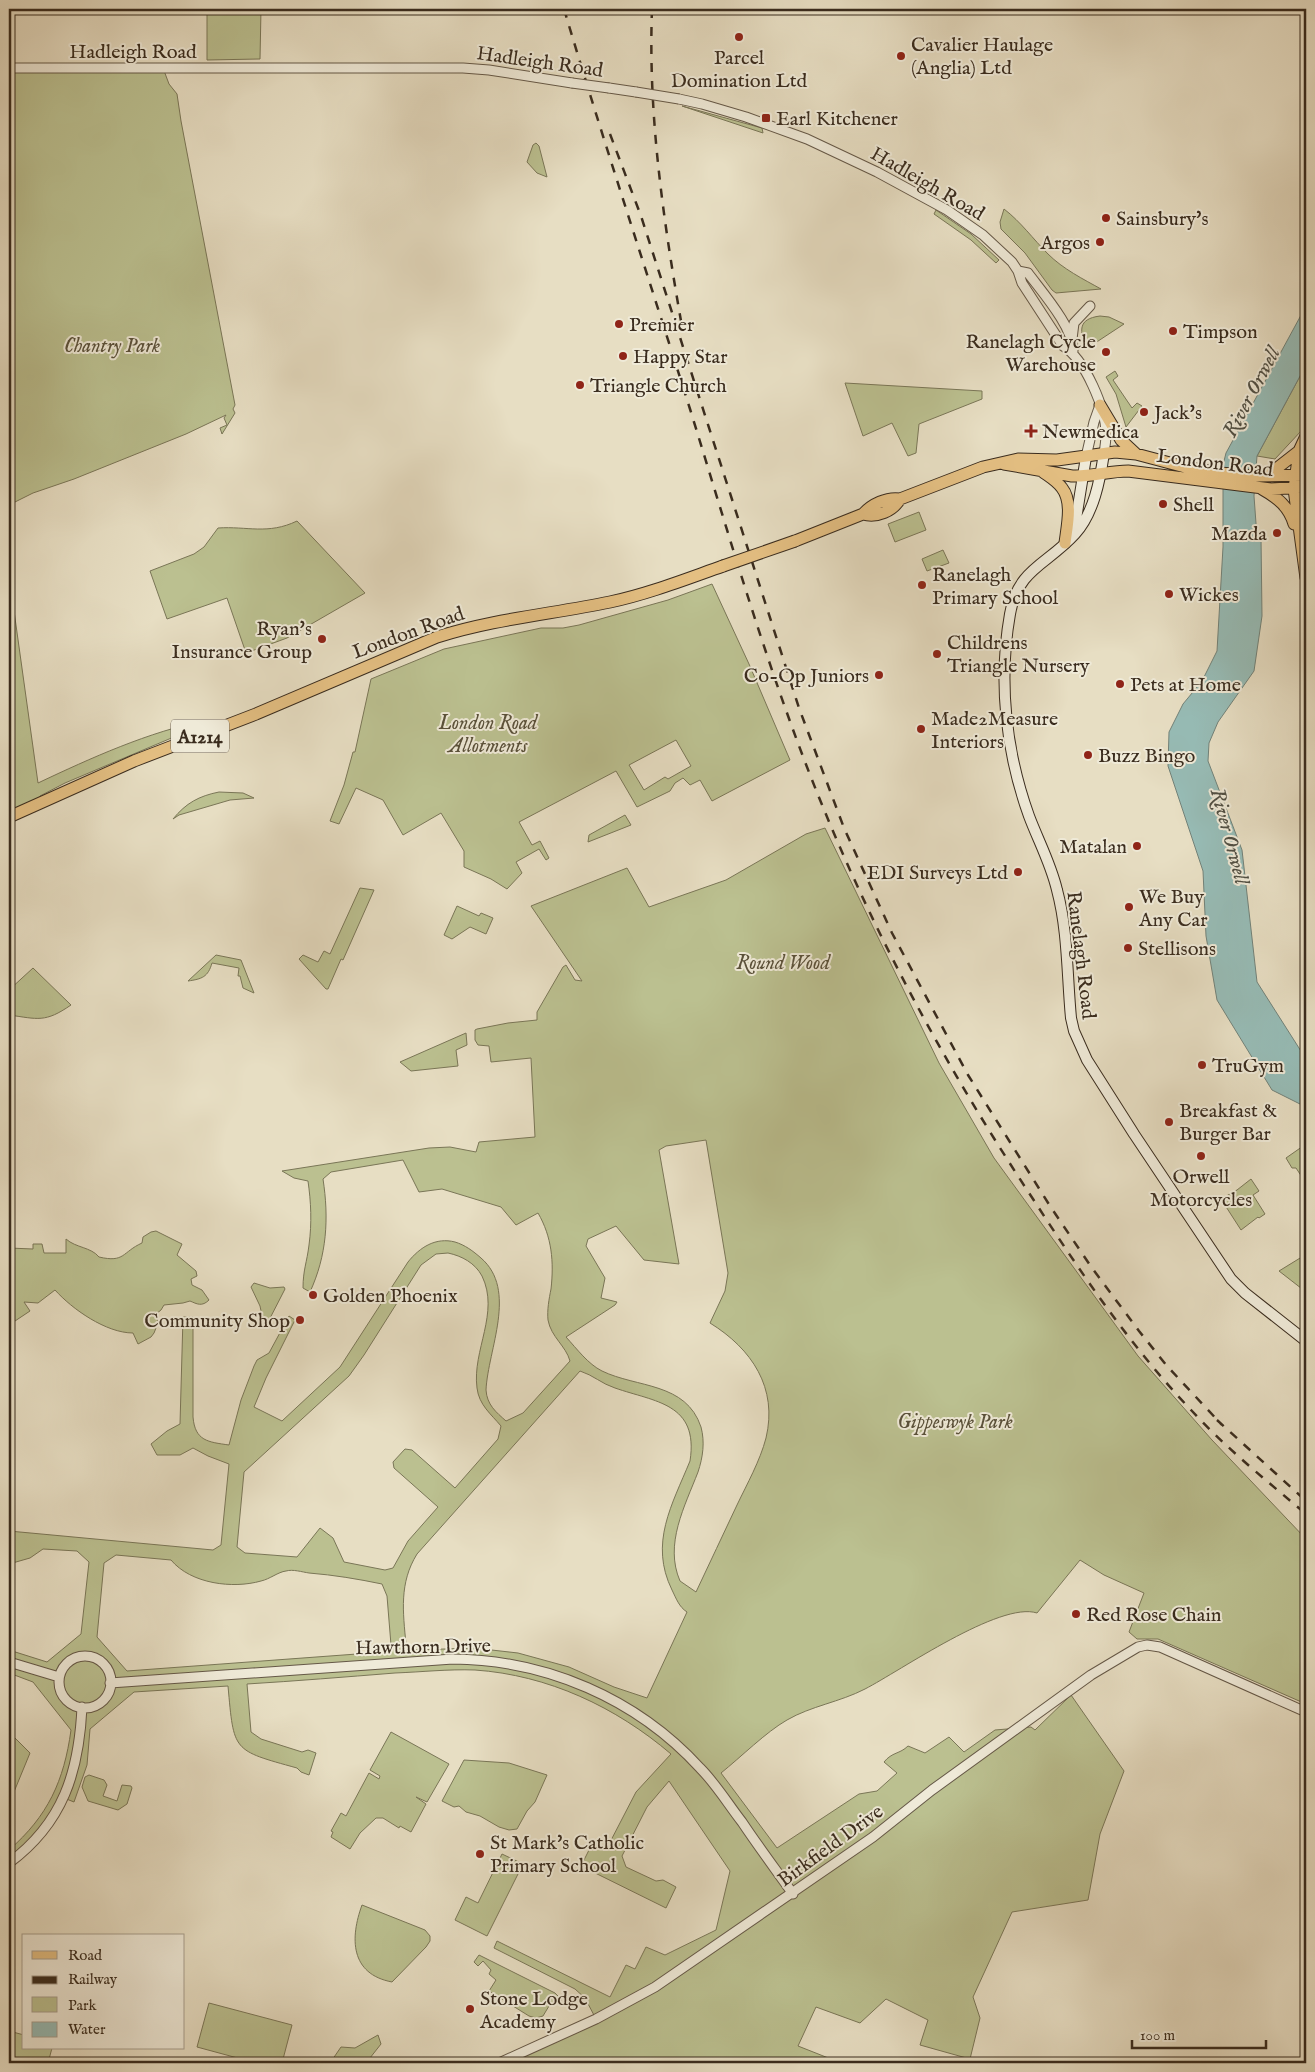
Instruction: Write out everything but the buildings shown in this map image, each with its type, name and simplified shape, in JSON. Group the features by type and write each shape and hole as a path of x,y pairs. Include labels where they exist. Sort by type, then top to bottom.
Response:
{"main road":[{"path":"1100,405 1121,440 1136,454"},
{"path":"1268,476 1299,451 1306,436"},
{"path":"1299,451 1301,476 1294,489 1306,578"},
{"name":"London Road","path":"9,817 134,761 256,714 437,637 458,630 621,599 795,541 863,514 872,516 895,507 900,499 976,470 1018,458 1057,460 1120,452 1136,454 1219,478"},
{"name":"Hadleigh Road","path":"1101,473 1104,453"},
{"path":"1067,539 1076,519 1086,456"},
{"name":"London Road","path":"1000,464 1083,477 1101,473 1128,471 1256,481 1294,489 1306,487"},
{"path":"1043,472 1061,486 1066,497 1068,513 1067,539"},
{"name":"Ranelagh Road","path":"1101,473 1086,516 1075,534 1067,539 1022,581 1016,594 1007,635 1005,702 1008,734 1014,766 1029,816 1057,887 1062,907 1071,1018 1074,1031 1087,1060 1231,1279 1245,1293 1306,1341"},
{"name":"London Road","path":"1256,481 1268,476 1301,476"},
{"path":"1256,481 1288,509 1303,550"},
{"path":"1303,550 1306,502"}],"street":[{"name":"Hadleigh Road","path":"9,68 463,68 489,70 679,99 761,122 807,139 929,199 977,230 998,248 1018,271 1022,283 1064,346 1072,351 1093,385 1100,405 1106,434 1104,453"},
{"name":"Hadleigh Road","path":"1018,271 1028,273 1049,302 1072,340"},
{"path":"1072,351 1074,323 1090,306"},
{"path":"1086,456 1100,405"},
{"name":"Birkfield Drive","path":"500,2063 596,2019 654,1987 874,1837 932,1790 1118,1658 1142,1646 1156,1646 1306,1712"},
{"path":"86,1656 95,1659 105,1667 110,1683 108,1692 103,1700 96,1705 82,1707 74,1705 64,1697 59,1686 59,1677 69,1662 86,1656"},
{"name":"Hawthorn Drive","path":"110,1683 453,1659 495,1661 551,1673 586,1686 614,1700 649,1722 677,1744 714,1783 793,1894"},
{"path":"9,1662 59,1677"},
{"path":"9,1863 42,1832 64,1798 77,1760 82,1707"}],"green space":[{"path":"197,9 261,9 260,59 207,60 207,12 197,11"},
{"name":"Chantry Park","path":"9,68 163,68 169,84 177,94 235,413 222,434 220,428 227,425 224,418 226,415 186,434 74,479 33,493 9,505"},
{"path":"682,106 762,128 763,133"},
{"path":"536,143 539,146 547,177 537,173 527,162 533,145"},
{"path":"1004,209 1060,264 1101,289 1056,293 1052,290 1025,253 1001,229 1000,222"},
{"path":"936,210 971,234 999,260 996,263 971,240 934,214"},
{"path":"1100,316 1109,317 1124,324 1086,349 1082,337 1082,327 1087,320"},
{"path":"1306,365 1306,418 1302,430 1275,459 1257,456"},
{"path":"1115,371 1118,376 1113,380 1132,408 1137,403 1142,406 1126,427 1116,394 1106,377"},
{"path":"845,383 982,391 982,399 919,424 916,453 908,456 892,423 863,436"},
{"path":"919,512 926,530 895,542 888,524"},
{"path":"297,521 365,593 287,638 246,653 227,598 167,619 150,571 194,554 204,547 218,528 267,529"},
{"path":"943,550 949,563 927,571 922,559"},
{"path":"9,575 38,783 99,755 163,731 207,720 207,723 65,783 40,796 40,804 9,817"},
{"name":"London Road Allotments","path":"712,584 790,760 712,801 700,780 690,785 683,778 675,783 670,791 637,807 616,771 519,822 532,845 540,841 549,858 546,860 539,849 516,862 522,873 507,889 491,879 464,867 464,851 441,813 403,835 383,800 356,788 339,824 330,821 344,785 353,752 355,752 371,679 444,649 541,628 563,628 579,625 668,600","holes":["676,740 691,766 668,779 665,777 644,790 629,765"]},
{"path":"219,792 243,793 254,798 230,800 179,815 173,819 193,801"},
{"path":"625,815 631,825 588,842 589,835"},
{"path":"825,828 939,1063 994,1158 1138,1356 1212,1440 1306,1539 1306,1704 1158,1639 1137,1639 1129,1632 1144,1593 1104,1575 1080,1560 1037,1613 1020,1612 999,1617 950,1640 865,1689 796,1715 771,1731 721,1773 777,1848 859,1794 877,1791 897,1773 884,1762 890,1756 908,1746 925,1753 949,1737 964,1752 995,1730 1031,1727 1035,1730 1071,1695 1124,1771 1100,1834 1088,1900 1012,1912 973,1997 980,2018 970,2059 920,2045 928,2020 886,1999 860,2023 816,2007 798,2046 841,2063 500,2063 596,2019 585,1998 575,1989 494,1948 497,1941 610,1997 626,1965 635,1969 646,1947 665,1955 716,1930 730,1871 669,1781 647,1807 622,1856 626,1867 656,1881 663,1880 676,1887 666,1908 581,1866 591,1846 598,1849 607,1848 636,1792 671,1754 627,1722 580,1696 555,1686 502,1673 475,1670 445,1670 247,1684 251,1732 261,1739 302,1752 308,1750 316,1753 309,1775 297,1768 248,1752 240,1745 232,1724 228,1686 134,1692 90,1729 87,1765 74,1802 64,1798 58,1809 9,1863 9,1850 23,1837 44,1811 59,1781 71,1730 33,1682 9,1673 9,1650 47,1662 81,1634 89,1562 77,1551 43,1549 30,1558 9,1564 9,1531 213,1550 221,1545 229,1464 193,1448 180,1455 157,1455 151,1444 167,1431 180,1424 183,1317 193,1317 194,1425 200,1436 204,1439 229,1445 241,1400 254,1366 257,1360 269,1353 289,1316 295,1320 266,1378 254,1407 282,1421 340,1367 408,1262 423,1248 435,1242 455,1242 472,1251 492,1271 498,1286 498,1321 486,1390 490,1404 506,1421 523,1413 570,1361 552,1331 548,1320 552,1259 549,1240 538,1213 516,1225 501,1207 442,1189 419,1192 403,1160 331,1172 323,1179 326,1208 325,1236 320,1264 310,1292 303,1288 311,1229 308,1181 294,1178 282,1171 429,1148 450,1147 476,1152 479,1142 535,1137 531,1058 491,1062 489,1046 478,1045 475,1040 475,1030 477,1029 537,1020 537,1012 563,967 566,965 575,980 582,981 531,906 627,868 649,907 726,880 806,834","holes":["706,1140 728,1273 725,1291 710,1323 725,1333 749,1358 765,1386 768,1403 769,1420 766,1438 760,1455 696,1592 680,1581 674,1553 678,1525 698,1472 702,1455 701,1427 694,1412 684,1402 659,1388 602,1371 583,1356 566,1337 617,1302 601,1298 605,1278 586,1246 588,1239 616,1226 644,1260 679,1264 659,1150 666,1146","448,1253 468,1261 479,1271 487,1290 487,1318 478,1360 477,1388 483,1404 501,1426 498,1439 455,1488 412,1450 405,1449 393,1462 394,1468 438,1507 408,1541 393,1568 385,1570 344,1562 333,1538 320,1528 297,1557 245,1553 237,1547 244,1472 349,1376 421,1265 436,1254","580,1371 610,1386 659,1402 671,1408 681,1416 688,1427 691,1442 690,1461 670,1509 663,1540 665,1573 680,1605 687,1612 647,1698 614,1687 569,1667 518,1653 474,1648 415,1650 406,1644 404,1598 407,1576 417,1554","116,1555 171,1560 190,1575 225,1584 250,1583 292,1570 382,1584 387,1596 391,1645 384,1652 127,1671 97,1637 104,1563"]},
{"path":"360,888 374,890 343,960 341,959 328,989 326,989 299,959 303,955 318,962 324,951 330,954"},
{"path":"457,906 479,916 481,913 493,918 486,934 470,927 452,939 444,935"},
{"path":"216,955 241,960 254,993 243,988 240,976 238,976 239,968 212,963 204,977 188,981"},
{"path":"33,968 71,1005 48,1017 27,1018 9,1015 9,990"},
{"path":"466,1033 467,1045 456,1050 458,1066 411,1071 400,1062"},
{"path":"1306,1144 1306,1183 1296,1168 1292,1168 1286,1158"},
{"path":"1251,1179 1259,1191 1253,1195 1265,1214 1241,1230 1221,1199"},
{"path":"156,1231 182,1244 177,1255 196,1271 197,1276 191,1279 192,1285 202,1290 209,1300 204,1304 190,1301 164,1305 156,1314 158,1323 154,1333 151,1337 138,1344 133,1333 112,1329 90,1319 55,1290 38,1303 24,1302 30,1311 9,1325 9,1248 33,1249 33,1244 42,1244 44,1253 66,1253 66,1239 92,1251 99,1257 114,1259 123,1256 142,1243 143,1237"},
{"path":"1306,1256 1306,1292 1279,1271"},
{"path":"254,1283 270,1288 284,1287 285,1289 266,1326 264,1325 260,1306 251,1287"},
{"path":"9,1732 30,1753 9,1804"},
{"path":"391,1732 449,1764 427,1802 416,1797 426,1804 411,1832 400,1826 399,1828 383,1818 376,1818 360,1833 350,1849 331,1837 333,1832 331,1831 341,1813 346,1816 369,1773 379,1779 380,1776 370,1770"},
{"path":"464,1760 509,1763 547,1775 535,1802 527,1811 517,1829 509,1830 499,1827 480,1816 466,1812 459,1806 454,1807 442,1801"},
{"path":"89,1775 104,1780 107,1785 103,1796 117,1801 122,1785 131,1786 127,1804 118,1810 88,1801 82,1787 85,1777"},
{"path":"502,1854 523,1864 487,1936 455,1920 466,1897 478,1903"},
{"path":"362,1905 425,1930 430,1936 430,1941 426,1947 392,1982 378,1978 368,1971 361,1963 357,1953 355,1942 356,1930"},
{"path":"479,1955 555,1993 562,2000 549,2006 543,2016 536,2018 529,2016 489,1991 496,1980 489,1974 491,1970 483,1961 478,1966 474,1962"},
{"path":"209,2003 292,2025 282,2063 256,2063 197,2047"},
{"path":"9,2031 22,2034 22,2050 51,2050 48,2063 9,2063"},
{"path":"378,2035 381,2044 366,2063 330,2063 341,2047 355,2048"}],"water":[{"name":"River Orwell","path":"1306,306 1306,365 1257,456 1254,496 1257,537 1261,538 1262,616 1254,671 1218,722 1209,743 1208,761 1242,850 1257,982 1306,1059 1306,1107 1272,1090 1217,1000 1206,936 1203,871 1168,766 1169,732 1183,704 1202,681 1217,651 1223,547 1223,465 1226,453"}],"railway":[{"path":"564,9 775,679 830,824 881,935 937,1043 968,1096 1088,1282 1148,1361 1205,1425 1306,1514"},
{"path":"652,9 652,88 658,166 668,244 681,321"},
{"path":"610,134 641,216 799,708 844,828 892,933 968,1075 1050,1206 1092,1268 1139,1331 1167,1366 1222,1425"},
{"path":"1217,1420 1306,1501"}],"place":[{"name":"Parcel Domination Ltd","path":"739,37"},
{"name":"Cavalier Haulage (Anglia) Ltd","path":"901,56"},
{"name":"Earl Kitchener","path":"766,118"},
{"name":"Sainsbury's","path":"1106,218"},
{"name":"Argos","path":"1100,242"},
{"name":"Premier","path":"619,324"},
{"name":"Timpson","path":"1173,331"},
{"name":"Ranelagh Cycle Warehouse","path":"1106,352"},
{"name":"Happy Star","path":"623,356"},
{"name":"Triangle Church","path":"580,385"},
{"name":"Jack's","path":"1144,412"},
{"name":"Newmedica","path":"1031,431"},
{"name":"Shell","path":"1163,504"},
{"name":"Mazda","path":"1277,533"},
{"name":"Ranelagh Primary School","path":"922,585"},
{"name":"Wickes","path":"1169,594"},
{"name":"Ryan's Insurance Group","path":"322,639"},
{"name":"Childrens Triangle Nursery","path":"937,654"},
{"name":"Co-Op Juniors","path":"879,675"},
{"name":"Pets at Home","path":"1120,684"},
{"name":"Made2Measure Interiors","path":"921,729"},
{"name":"Buzz Bingo","path":"1088,755"},
{"name":"Matalan","path":"1137,846"},
{"name":"EDI Surveys Ltd","path":"1018,872"},
{"name":"We Buy Any Car","path":"1129,907"},
{"name":"Stellisons","path":"1128,948"},
{"name":"TruGym","path":"1202,1065"},
{"name":"Breakfast & Burger Bar","path":"1169,1122"},
{"name":"Orwell Motorcycles","path":"1201,1156"},
{"name":"Golden Phoenix","path":"313,1295"},
{"name":"Community Shop","path":"300,1320"},
{"name":"Red Rose Chain","path":"1076,1614"},
{"name":"St Mark's Catholic Primary School","path":"480,1854"},
{"name":"Stone Lodge Academy","path":"470,2009"}],"park label":[{"name":"Round Wood","path":"783,962"},
{"name":"Gippeswyk Park","path":"955,1421"}]}
